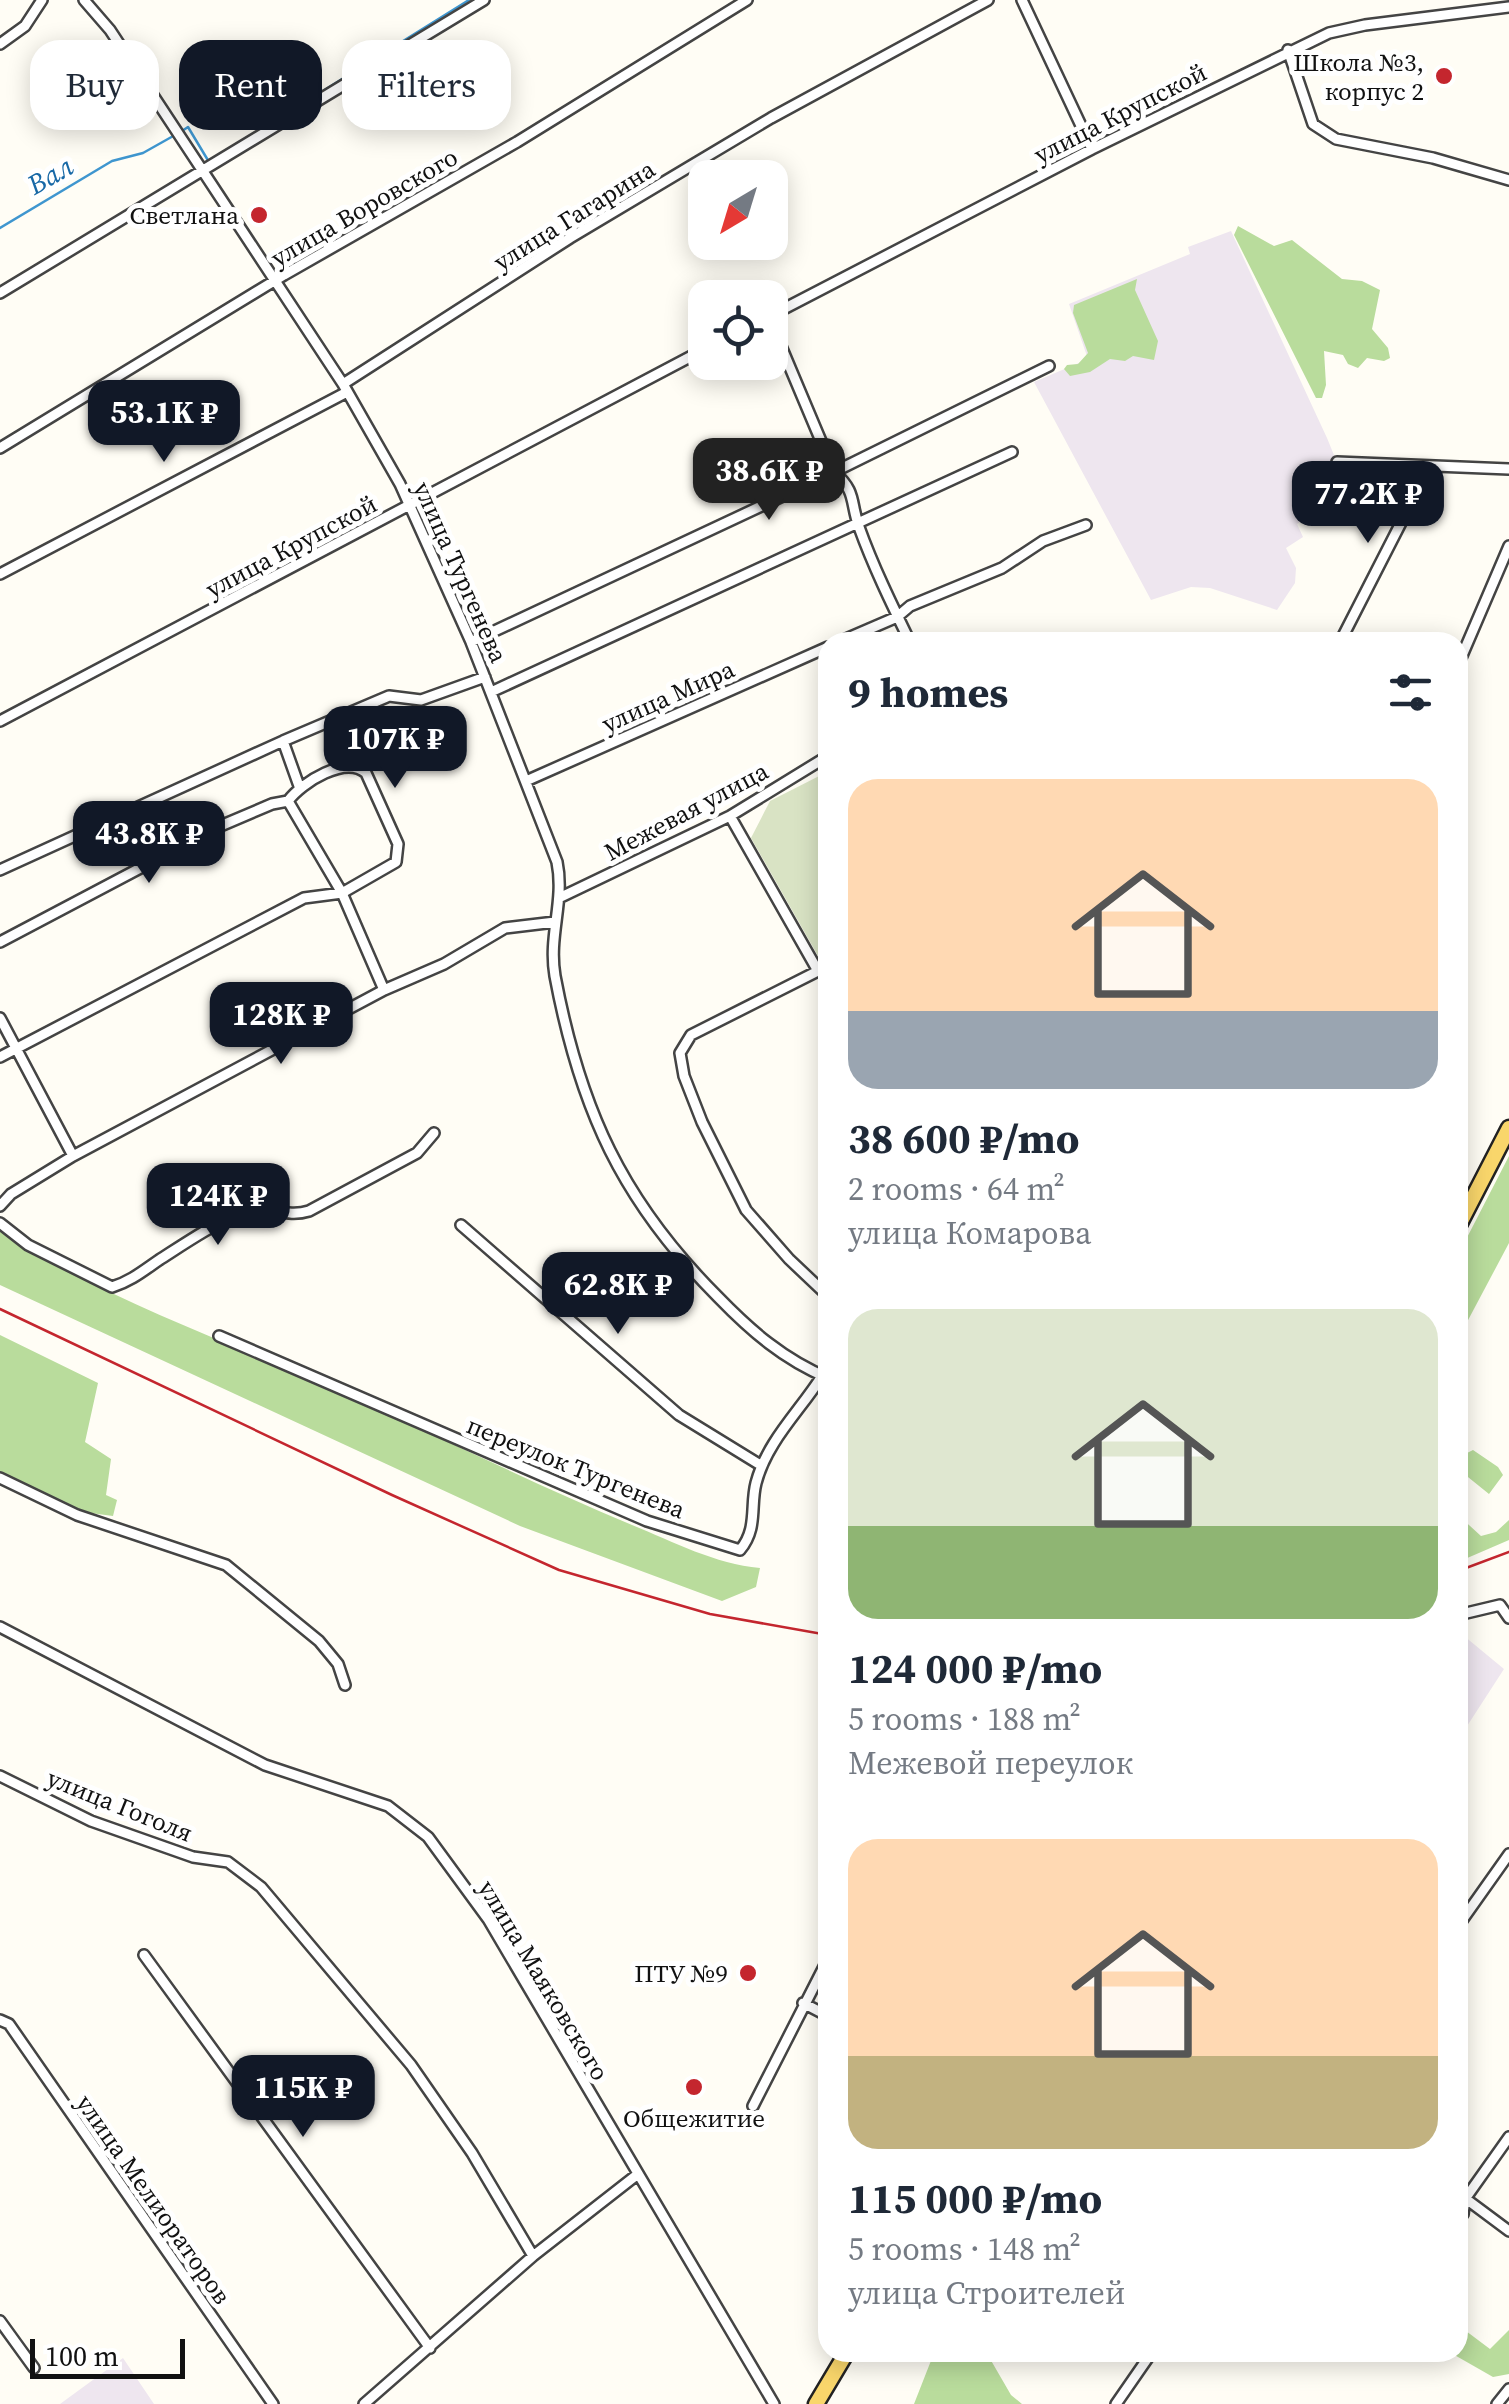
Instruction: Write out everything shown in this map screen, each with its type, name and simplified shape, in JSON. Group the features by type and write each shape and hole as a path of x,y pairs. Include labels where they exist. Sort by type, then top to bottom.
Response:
{"main road":[{"path":"1468,1207 1509,1128"},
{"path":"816,2404 841,2362"}],"street":[{"path":"0,44 25,26 42,0"},
{"name":"улица Тургенева","path":"84,0 110,30 276,281 345,388 410,505 471,642 558,862 562,897 555,922 555,973 574,1053 600,1135 636,1201 670,1248 744,1324 789,1359 818,1374"},
{"path":"0,293 484,0"},
{"name":"улица Воровского","path":"0,448 276,281 517,142 747,0"},
{"name":"улица Гагарина","path":"0,574 345,388 570,238 722,147 988,0"},
{"path":"1022,0 1092,149"},
{"name":"улица Крупской","path":"788,309 1092,149 1328,33 1509,7"},
{"path":"1288,50 1314,124 1336,138 1433,158 1509,180"},
{"name":"улица Крупской","path":"0,721 688,359"},
{"path":"788,361 834,472 854,495 858,524 905,632"},
{"path":"471,642 834,472 1049,366"},
{"path":"491,692 1012,452"},
{"path":"1337,462 1509,469"},
{"path":"1345,632 1430,466"},
{"path":"862,632 898,616 910,606 1002,568 1043,540 1086,524"},
{"path":"1468,642 1509,546"},
{"name":"улица Мира","path":"526,781 818,652"},
{"path":"0,870 389,696 420,700 485,677"},
{"path":"282,741 299,786"},
{"name":"Межевая улица","path":"562,897 730,816 818,762"},
{"path":"0,942 218,827 288,801 299,786 350,765 366,773 398,844 399,855 388,869 342,893 304,898 0,1057"},
{"path":"288,801 342,893 384,990"},
{"path":"730,816 818,972 690,1035 680,1053 684,1076 746,1210 818,1287"},
{"path":"0,1206 11,1194 74,1156 384,990 444,964 506,928 555,922"},
{"path":"0,1018 74,1156"},
{"path":"0,1223 28,1245 112,1287 130,1282 240,1213 257,1208 294,1216 310,1211 417,1153 434,1132"},
{"path":"461,1226 679,1415 762,1466"},
{"name":"переулок Тургенева","path":"219,1336 614,1508 740,1550 752,1526 756,1482 762,1466 786,1425 818,1386"},
{"path":"0,1478 77,1515 226,1564 319,1640 338,1664 345,1685"},
{"path":"1468,1612 1504,1602 1509,1618"},
{"name":"улица Маяковского","path":"0,1626 265,1765 388,1806 428,1837 488,1918 774,2404"},
{"name":"улица Гоголя","path":"0,1776 91,1820 192,1857 228,1862 261,1887 411,2065 472,2153 533,2256"},
{"path":"1468,1912 1509,1854"},
{"path":"144,1956 430,2348"},
{"path":"753,2106 818,1976"},
{"path":"803,2003 818,2011"},
{"name":"улица Мелиораторов","path":"0,2020 9,2024 273,2404"},
{"path":"1468,2188 1509,2137"},
{"path":"364,2404 533,2256 638,2174"},
{"path":"1468,2200 1509,2231"},
{"path":"0,2321 34,2368"},
{"path":"1116,2404 1145,2362"},
{"path":"1498,2404 1509,2389"}],"shaded area":[{"path":"1231,231 1347,487 1297,524 1303,537 1286,548 1296,568 1295,583 1277,610 1210,588 1191,587 1151,600 1034,382 1088,359 1069,304 1190,254 1188,247"},
{"path":"1468,1639 1504,1669 1468,1725"},
{"path":"123,2358 154,2404 60,2404"}],"green space":[{"path":"1238,226 1274,246 1292,240 1342,279 1362,281 1380,290 1372,329 1388,348 1390,358 1367,358 1358,368 1348,364 1343,355 1324,351 1326,385 1322,398 1316,398 1234,235"},
{"path":"1137,279 1135,290 1158,341 1154,360 1133,356 1125,361 1110,359 1090,372 1070,376 1064,369 1067,365 1078,364 1088,353 1073,313 1074,305"},
{"path":"818,777 818,956 751,838 770,801"},
{"path":"1509,1156 1509,1243 1468,1320 1468,1236"},
{"path":"0,1231 119,1297 594,1509 711,1557 760,1568 756,1587 722,1601 520,1526 0,1285"},
{"path":"0,1335 98,1383 85,1442 111,1459 106,1495 117,1500 113,1516 83,1512 0,1473"},
{"path":"1473,1450 1503,1475 1489,1494 1468,1477 1468,1452"},
{"path":"1509,1520 1509,1540 1468,1558 1468,1524 1481,1536 1496,1532"},
{"path":"1509,2330 1509,2374 1493,2377 1467,2362 1468,2332 1490,2349"},
{"path":"930,2362 992,2362 1011,2395 1022,2404 914,2404"}],"waterway":[{"name":"Вал","path":"241,142 469,0"},
{"name":"Вал","path":"182,131 188,127 209,162"},
{"name":"Вал","path":"0,228 112,161 143,153 175,135"}],"railway":[{"path":"0,1309 559,1570 710,1614 818,1633"},
{"path":"1468,1567 1509,1552"}],"place":[{"name":"Школа №3, корпус 2","path":"1444,76"},
{"name":"Светлана","path":"259,215"},
{"name":"ПТУ №9","path":"748,1973"},
{"name":"Общежитие","path":"694,2087"}]}
